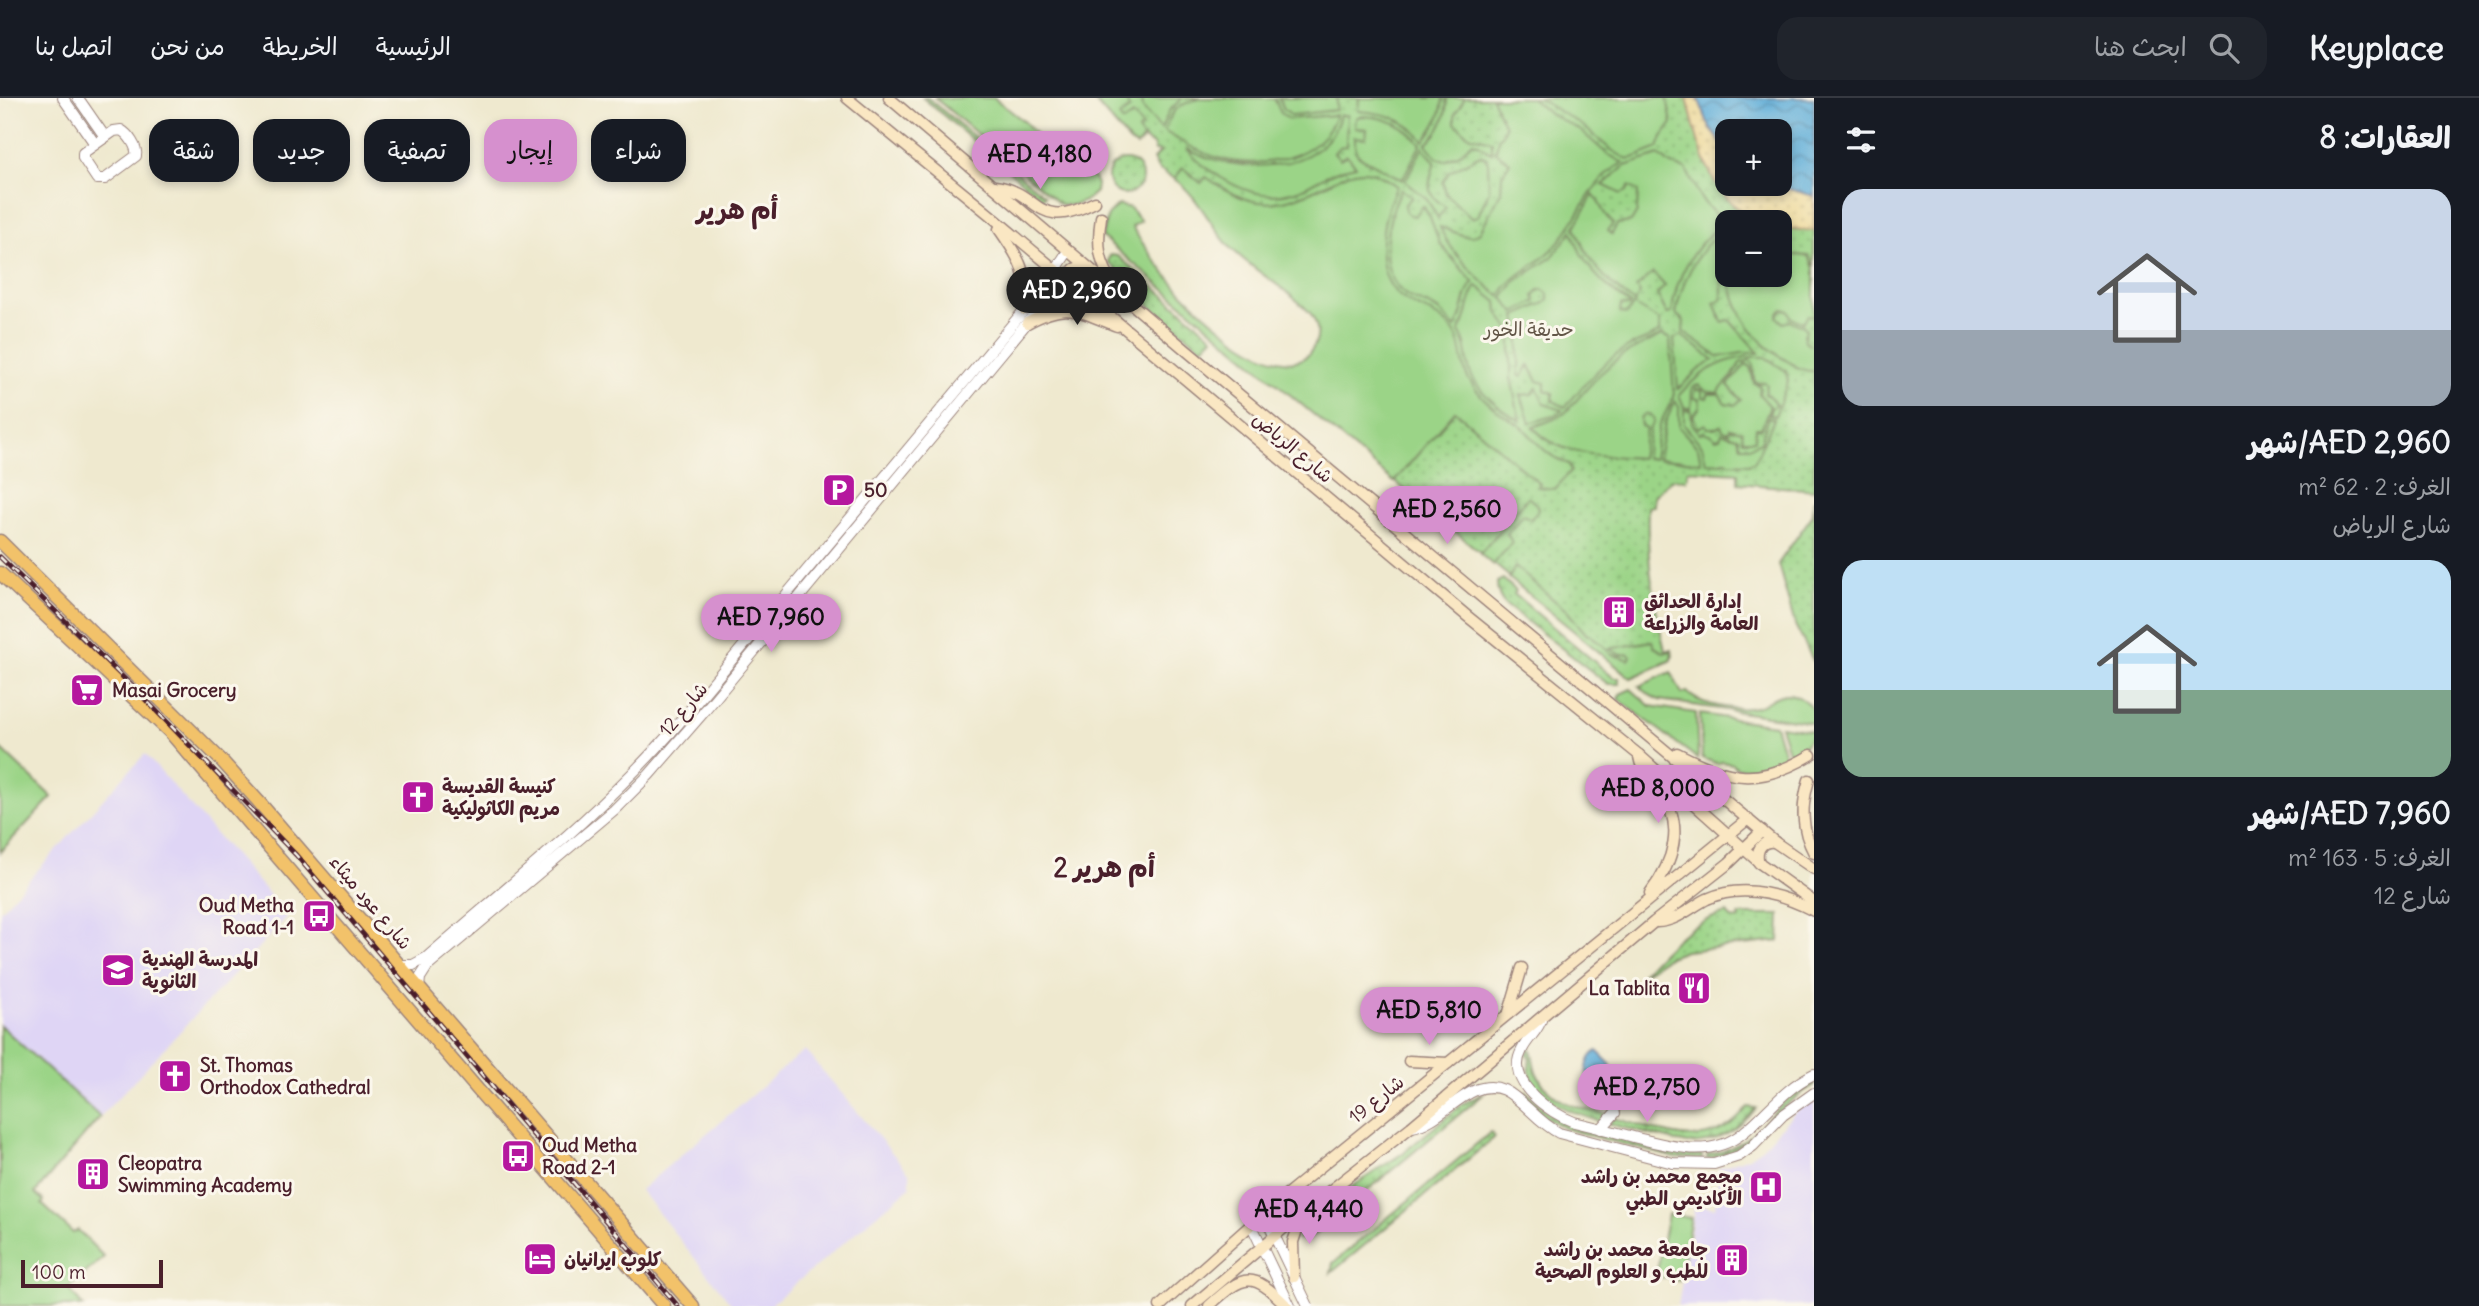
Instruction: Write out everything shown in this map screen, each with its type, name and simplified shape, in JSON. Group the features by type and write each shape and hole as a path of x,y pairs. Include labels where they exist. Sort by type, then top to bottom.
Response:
{"main road":[{"name":"شارع الرياض","path":"847,98 1467,616 1639,755 1759,863 1814,902"},
{"name":"شارع الرياض","path":"889,98 1125,299 1775,842 1814,869"},
{"path":"993,186 1012,191 1040,209 1054,214 1074,212 1095,202"},
{"path":"990,215 1022,264 1027,284 1024,310"},
{"path":"1101,217 1098,242 1100,257 1106,272 1125,299"},
{"path":"1046,262 1065,248"},
{"path":"1063,277 1070,277 1082,262"},
{"path":"1027,323 1053,311 1065,309 1086,313 1125,328"},
{"name":"شارع عود ميثاء","path":"0,541 221,760 693,1306"},
{"name":"شارع عود ميثاء","path":"0,573 170,732 664,1306"},
{"path":"1658,744 1712,771 1735,776 1770,774 1811,755"},
{"path":"1639,755 1643,770 1669,805 1675,837 1663,874 1641,905"},
{"path":"1809,780 1803,823 1814,853"},
{"name":"شارع 19","path":"1160,1306 1264,1213 1748,819"},
{"path":"1192,1306 1303,1212 1411,1127 1654,922 1729,863 1762,831"},
{"path":"1759,863 1758,853 1761,846 1767,842 1775,842"},
{"path":"1716,845 1725,845 1731,850 1729,863"},
{"path":"1654,922 1669,920 1720,895 1747,891 1776,894 1814,911"},
{"path":"1509,1014 1522,968"},
{"path":"1409,1062 1448,1063"},
{"path":"1294,1277 1293,1242 1303,1212"},
{"path":"1209,1306 1230,1286 1251,1280 1266,1286 1289,1306"}],"street":[{"path":"63,98 95,144"},
{"path":"78,98 105,137"},
{"path":"114,131 124,131 137,154 102,180 94,177 83,159 85,151 95,144 114,131"},
{"name":"شارع 12","path":"419,988 420,978 427,967 629,795 694,724 1063,277 1065,248"},
{"name":"شارع 12","path":"399,965 413,965 426,958 621,786 660,745 1024,310 1063,277"},
{"path":"751,636 760,644"},
{"path":"1542,1017 1539,1027 1519,1057 1519,1073 1535,1097 1560,1116 1601,1129 1683,1148 1708,1149 1743,1133 1783,1094 1814,1074"},
{"path":"1411,1127 1424,1123 1477,1089 1497,1088 1517,1099 1543,1124 1567,1136 1673,1163 1703,1165 1739,1156 1753,1146 1783,1115 1814,1093"},
{"path":"1601,1129 1615,1113"},
{"path":"1264,1213 1308,1306"},
{"path":"1251,1224 1289,1306"}],"shaded area":[{"name":"المدرسة الهندية الثانوية","path":"145,754 288,916 100,1117 0,1025 0,911"},
{"path":"805,1050 910,1174 910,1187 769,1306 733,1306 640,1190"},
{"name":"مجمع محمد بن راشد الأكاديمي الطبي","path":"1814,1100 1814,1306 1678,1306 1695,1205 1715,1208 1719,1168 1749,1157 1763,1147 1797,1110"}],"green space":[{"path":"923,98 928,98 1045,196 1042,199"},
{"path":"935,98 994,98 1025,122 1064,165 1094,178 1097,184 1096,192 1079,204 1060,204"},
{"name":"حديقة الخور","path":"1092,98 1698,98 1715,135 1715,196 1792,196 1792,190 1814,196 1814,490 1738,483 1738,473 1688,470 1687,480 1672,479 1654,496 1654,506 1648,507 1651,579 1665,650 1672,650 1673,656 1668,662 1631,678 1284,389 1316,349 1324,324 1198,193 1158,169 1153,159 1161,152 1155,151 1154,146 1144,139 1137,146 1130,142"},
{"path":"1092,98 1126,98 1129,109 1119,116 1123,122 1133,115 1143,127 1138,131 1143,138 1137,146 1130,142"},
{"path":"1142,98 1182,98 1169,111 1161,129 1143,109"},
{"path":"1201,98 1274,98 1281,113 1289,119 1336,115 1328,130 1303,152 1269,162 1234,161 1204,153 1164,131 1178,108"},
{"path":"1279,98 1337,98 1336,110 1292,115 1284,109"},
{"path":"1359,98 1443,98 1437,121 1424,141 1410,127 1394,118 1358,111"},
{"path":"1447,98 1465,98 1455,114 1455,123 1468,135 1492,141 1492,153 1473,142 1458,155 1445,161 1438,159 1426,144 1442,123"},
{"path":"1492,98 1531,98 1623,163 1611,171 1592,191 1562,239 1552,250 1517,276 1500,296 1466,265 1450,246 1440,227 1465,236 1480,232 1501,192 1502,175 1510,162 1496,152 1498,139 1505,126"},
{"path":"1538,98 1667,98 1672,123 1658,148 1628,160 1583,126"},
{"path":"1340,115 1347,115 1346,146 1339,147 1334,153 1340,159 1347,155 1356,166 1337,171 1285,194 1262,194 1241,188 1206,168 1188,149 1228,163 1275,165 1297,160 1316,150 1331,135"},
{"path":"1359,116 1394,122 1421,144 1402,180 1357,154 1355,137 1366,138 1367,129 1355,128"},
{"path":"1423,147 1435,162 1430,183 1431,193 1446,207 1438,218 1426,198 1405,181"},
{"path":"1480,155 1488,162 1489,191 1478,216 1471,218 1446,194 1443,182 1449,172"},
{"path":"1659,155 1671,165 1686,169 1701,199 1715,214 1715,230 1704,240 1688,262 1677,288 1672,313 1667,314 1657,294 1665,286 1653,273 1636,288 1640,293 1635,303 1615,287 1585,250 1575,227 1593,195 1606,217 1613,223 1608,231 1612,234 1617,224 1631,222 1637,212 1638,191 1629,186 1627,191 1621,194 1603,185 1625,166"},
{"path":"1125,160 1137,165 1142,177 1137,189 1125,194 1113,189 1108,177 1113,165"},
{"path":"1183,168 1201,183 1206,177 1238,196 1265,203 1293,198 1358,171 1377,174 1397,186 1387,212 1382,243 1385,274 1391,287 1408,302 1435,315 1448,325 1459,343 1468,378 1480,394 1499,412 1521,426 1548,453 1569,464 1571,471 1555,489 1538,487 1540,484 1455,411 1394,482 1102,237 1111,211 1119,205 1130,208 1141,221 1132,227 1147,250 1177,287 1204,313 1245,345 1266,356 1286,362 1303,358 1315,344 1318,332 1311,314 1230,247 1190,193 1174,179"},
{"path":"1401,189 1412,197 1405,204 1406,212 1415,216 1423,206 1440,244 1473,282 1455,328 1435,308 1406,295 1396,285 1390,273 1386,245 1391,215"},
{"path":"1572,231 1581,254 1594,273 1630,304 1621,305 1620,312 1627,314 1633,305 1660,321 1660,332 1608,361 1565,407 1553,401 1553,393 1545,390 1545,383 1538,381 1529,365 1522,377 1519,375 1519,331 1516,316 1545,303 1548,294 1539,290 1534,296 1536,301 1515,313 1503,298 1515,282 1552,257"},
{"path":"1715,237 1715,287 1722,287 1722,294 1721,300 1714,303 1722,322 1729,320 1759,353 1719,357 1683,332 1684,321 1676,314 1682,290 1692,266"},
{"path":"1110,255 1118,256 1213,337 1202,348 1120,281 1115,268 1108,262"},
{"path":"1792,255 1809,256 1814,268 1814,316 1808,315 1803,322 1791,318 1788,310 1783,309 1777,317 1783,323 1790,321 1804,326 1805,341 1810,345 1814,344 1814,371 1798,367 1766,346 1748,326 1732,289 1792,287"},
{"path":"1477,286 1497,302 1498,312 1511,332 1511,378 1520,421 1505,412 1483,392 1469,369 1465,346 1459,332"},
{"path":"1662,335 1670,339 1674,396 1659,426 1654,459 1645,458 1650,428 1654,422 1649,414 1640,419 1641,426 1646,428 1641,458 1569,450 1544,437 1533,427 1565,413 1599,375 1622,355"},
{"path":"1681,335 1714,360 1698,370 1678,389 1674,339"},
{"path":"1746,357 1765,357 1786,371 1788,381 1775,416 1769,414 1771,408 1776,405 1769,395 1765,394 1765,382 1758,383 1754,380 1753,363 1750,360 1740,363 1732,377 1717,393 1706,391 1699,385 1695,386 1692,389 1691,409 1684,407 1679,395 1694,381 1718,365"},
{"path":"1746,364 1750,366 1754,383 1760,386 1759,394 1770,406 1761,428 1756,428 1755,440 1743,440 1742,431 1730,428 1729,432 1723,430 1721,425 1708,428 1705,424 1698,428 1693,415 1700,408 1699,399 1694,398 1696,389 1702,390 1702,397 1719,394 1725,403 1735,405 1741,400 1728,385"},
{"path":"1537,388 1544,404 1562,410 1553,416 1530,423 1521,395 1532,394"},
{"path":"1675,401 1679,407 1679,427 1698,448 1701,462 1658,459 1665,423"},
{"path":"1684,410 1691,411 1692,423 1699,434 1703,432 1716,439 1720,438 1722,433 1738,437 1741,446 1752,446 1761,442 1768,417 1774,419 1755,461 1749,464 1706,462 1702,446 1684,425"},
{"path":"1528,497 1537,505 1538,510 1531,519 1523,515 1507,534 1512,542 1493,565 1480,554"},
{"path":"1814,499 1814,662 1795,625 1778,564 1811,517"},
{"path":"1515,567 1567,611 1587,635 1603,645 1610,654 1629,660 1631,656 1628,654 1621,655 1609,649 1652,641 1654,647 1665,653 1672,650 1671,660 1631,678 1509,578"},
{"path":"1503,579 1516,591 1514,594 1614,678 1619,678 1620,684 1608,684 1506,605 1497,589 1497,582"},
{"path":"1671,672 1682,694 1687,692 1701,701 1719,706 1756,707 1781,695 1795,696 1804,700 1814,711 1814,723 1659,700 1639,686"},
{"path":"1631,689 1650,706 1696,713 1698,759 1618,699 1620,694"},
{"path":"1700,714 1775,725 1785,759 1761,767 1743,769 1733,764 1718,764 1702,758"},
{"path":"1780,726 1814,733 1802,748 1790,757"},
{"path":"0,748 52,797 0,852"},
{"path":"1727,913 1736,920 1740,919 1739,915 1780,915 1779,941 1685,951 1666,958 1641,975 1669,945 1690,929"},
{"path":"0,1025 100,1117 35,1193 44,1201 42,1204 73,1233 78,1230 104,1257 68,1288 83,1306 0,1306"},
{"path":"1530,1047 1537,1074 1550,1092 1566,1103 1607,1114 1608,1117 1602,1122 1577,1114 1542,1093 1534,1083 1530,1071 1530,1057 1526,1055"},
{"path":"1814,1081 1814,1085 1786,1105 1754,1137 1726,1154 1707,1159 1707,1155 1724,1151 1742,1142 1787,1098"},
{"path":"1526,1092 1549,1114 1568,1124 1682,1154 1702,1155 1702,1159 1676,1158 1567,1129 1542,1115 1523,1095"},
{"path":"1485,1093 1310,1238 1297,1239 1309,1215 1403,1153 1464,1103"},
{"path":"1748,1107 1756,1108 1742,1123 1726,1135 1708,1142 1687,1144 1609,1124 1613,1118 1667,1133 1701,1136 1717,1132 1733,1123"},
{"path":"1491,1132 1495,1137 1331,1273 1333,1263"},
{"path":"1668,1214 1691,1218 1679,1281 1656,1276"}],"sand":[{"path":"1687,98 1698,98 1715,135 1715,182 1704,159"},
{"path":"1792,190 1814,196 1814,231 1792,229 1792,210 1739,210 1725,196 1792,196"}],"water":[{"path":"1698,98 1814,98 1814,196 1792,190 1792,119 1715,119 1715,135"},
{"path":"1597,1051 1611,1065 1609,1075 1595,1084 1589,1082 1587,1070 1591,1057"}],"railway":[{"path":"0,557 140,694 296,855 678,1306"}],"place":[{"name":"50","path":"839,490"},
{"name":"إدارة الحدائق العامة والزراعة","path":"1619,612"},
{"name":"Masai Grocery","path":"87,690"},
{"name":"كنيسة القديسة مريم الكاثوليكية","path":"418,797"},
{"name":"Oud Metha Road 1-1","path":"319,916"},
{"name":"المدرسة الهندية الثانوية","path":"118,970"},
{"name":"La Tablita","path":"1694,988"},
{"name":"St. Thomas Orthodox Cathedral","path":"175,1076"},
{"name":"Oud Metha Road 2-1","path":"518,1156"},
{"name":"Cleopatra Swimming Academy","path":"93,1174"},
{"name":"مجمع محمد بن راشد الأكاديمي الطبي","path":"1766,1187"},
{"name":"كلوپ ايرانيان","path":"540,1259"},
{"name":"جامعة محمد بن راشد للطب و العلوم الصحية","path":"1732,1260"}],"district":[{"name":"أم هرير","path":"737,209"},
{"name":"أم هرير 2","path":"1104,867"}]}
